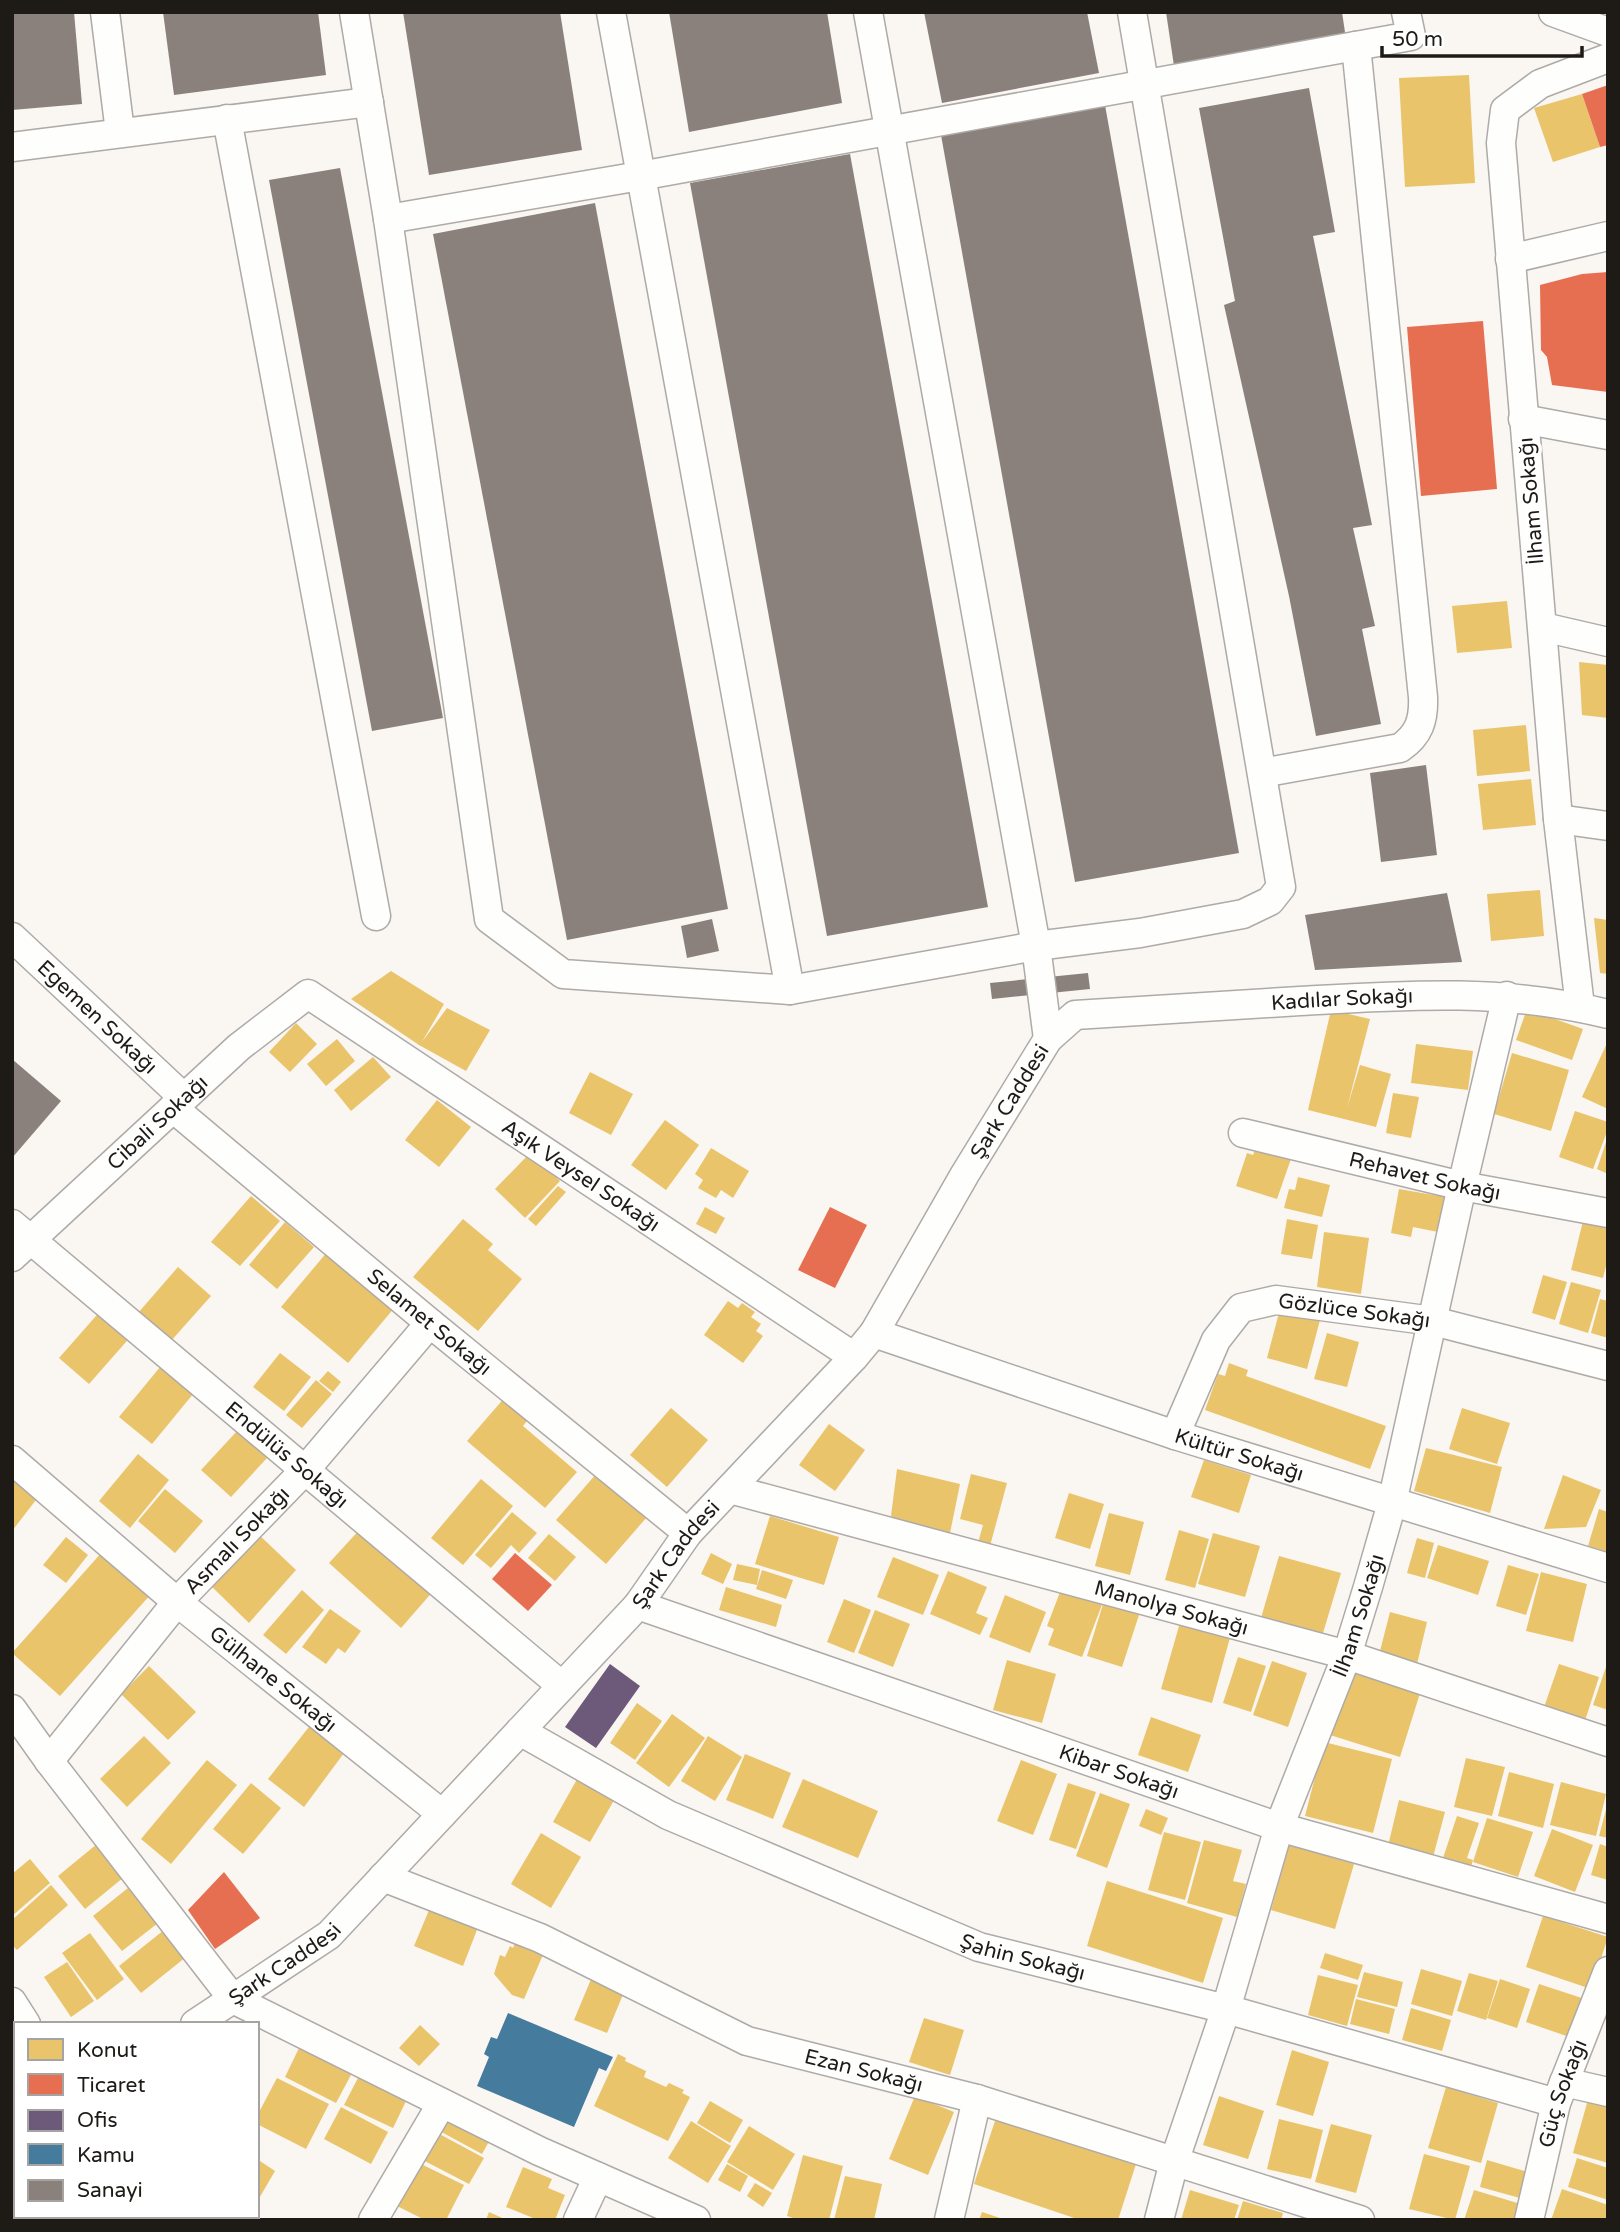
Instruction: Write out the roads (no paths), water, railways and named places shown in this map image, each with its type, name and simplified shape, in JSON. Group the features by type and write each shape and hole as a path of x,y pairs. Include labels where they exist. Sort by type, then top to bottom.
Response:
{"street":[{"path":"105,12 120,132"},
{"path":"354,12 388,219 489,919 562,974 790,990 1036,946 1140,933 1243,914 1270,901 1281,887 1132,12"},
{"path":"611,12 790,990"},
{"path":"868,12 1036,946 1048,1039"},
{"path":"388,219 1411,36 1406,12"},
{"path":"1553,12 1608,32"},
{"path":"1262,773 1400,748 1415,735 1423,718 1356,47"},
{"name":"İlham Sokağı","path":"1580,1007 1558,819 1501,144 1504,110 1540,84 1608,58"},
{"path":"12,146 369,102"},
{"path":"227,120 376,916"},
{"path":"1510,259 1608,236"},
{"path":"1523,419 1608,435"},
{"path":"1543,627 1608,642"},
{"path":"1558,819 1608,825"},
{"name":"Egemen Sokağı","path":"12,937 179,1103"},
{"name":"Cibali Sokağı","path":"19,1240 179,1103 239,1047 308,994"},
{"name":"Aşık Veysel Sokağı","path":"308,994 854,1357"},
{"name":"Kadılar Sokağı","path":"1075,1015 1422,994 1507,996 1608,1014"},
{"name":"İlham Sokağı","path":"1159,2220 1174,2162 1226,2009 1279,1827 1348,1655 1392,1503 1507,996"},
{"name":"Şark Caddesi","path":"198,2022 329,1935 638,1605 688,1532 854,1357 874,1333 965,1174 1048,1039 1075,1015"},
{"name":"Selamet Sokağı","path":"179,1103 430,1323 688,1532"},
{"name":"Rehavet Sokağı","path":"1243,1133 1462,1185 1608,1213"},
{"name":"Endülüs Sokağı","path":"19,1240 305,1470 562,1686"},
{"name":"Gözlüce Sokağı","path":"1175,1435 1216,1340 1241,1308 1276,1300 1433,1321 1608,1366"},
{"name":"Asmalı Sokağı","path":"49,1761 177,1602 305,1470 430,1323"},
{"name":"Kültür Sokağı","path":"874,1333 1175,1435 1608,1568"},
{"name":"Gülhane Sokağı","path":"12,1460 177,1602 442,1814"},
{"name":"Manolya Sokağı","path":"730,1489 1348,1655 1608,1742"},
{"name":"Kibar Sokağı","path":"638,1605 1279,1827 1608,1919"},
{"path":"12,1709 233,1999 442,2103 696,2220"},
{"name":"Şahin Sokağı","path":"520,1731 668,1815 979,1947 1560,2092 1608,2092"},
{"name":"Ezan Sokağı","path":"383,1877 540,1938 747,2041 977,2099 1360,2220"},
{"name":"Güç Sokağı","path":"1529,2220 1560,2092 1608,1971"},
{"path":"12,2002 25,2022"},
{"path":"949,2220 977,2099"},
{"path":"373,2220 442,2103"},
{"path":"578,2220 598,2177"}]}
